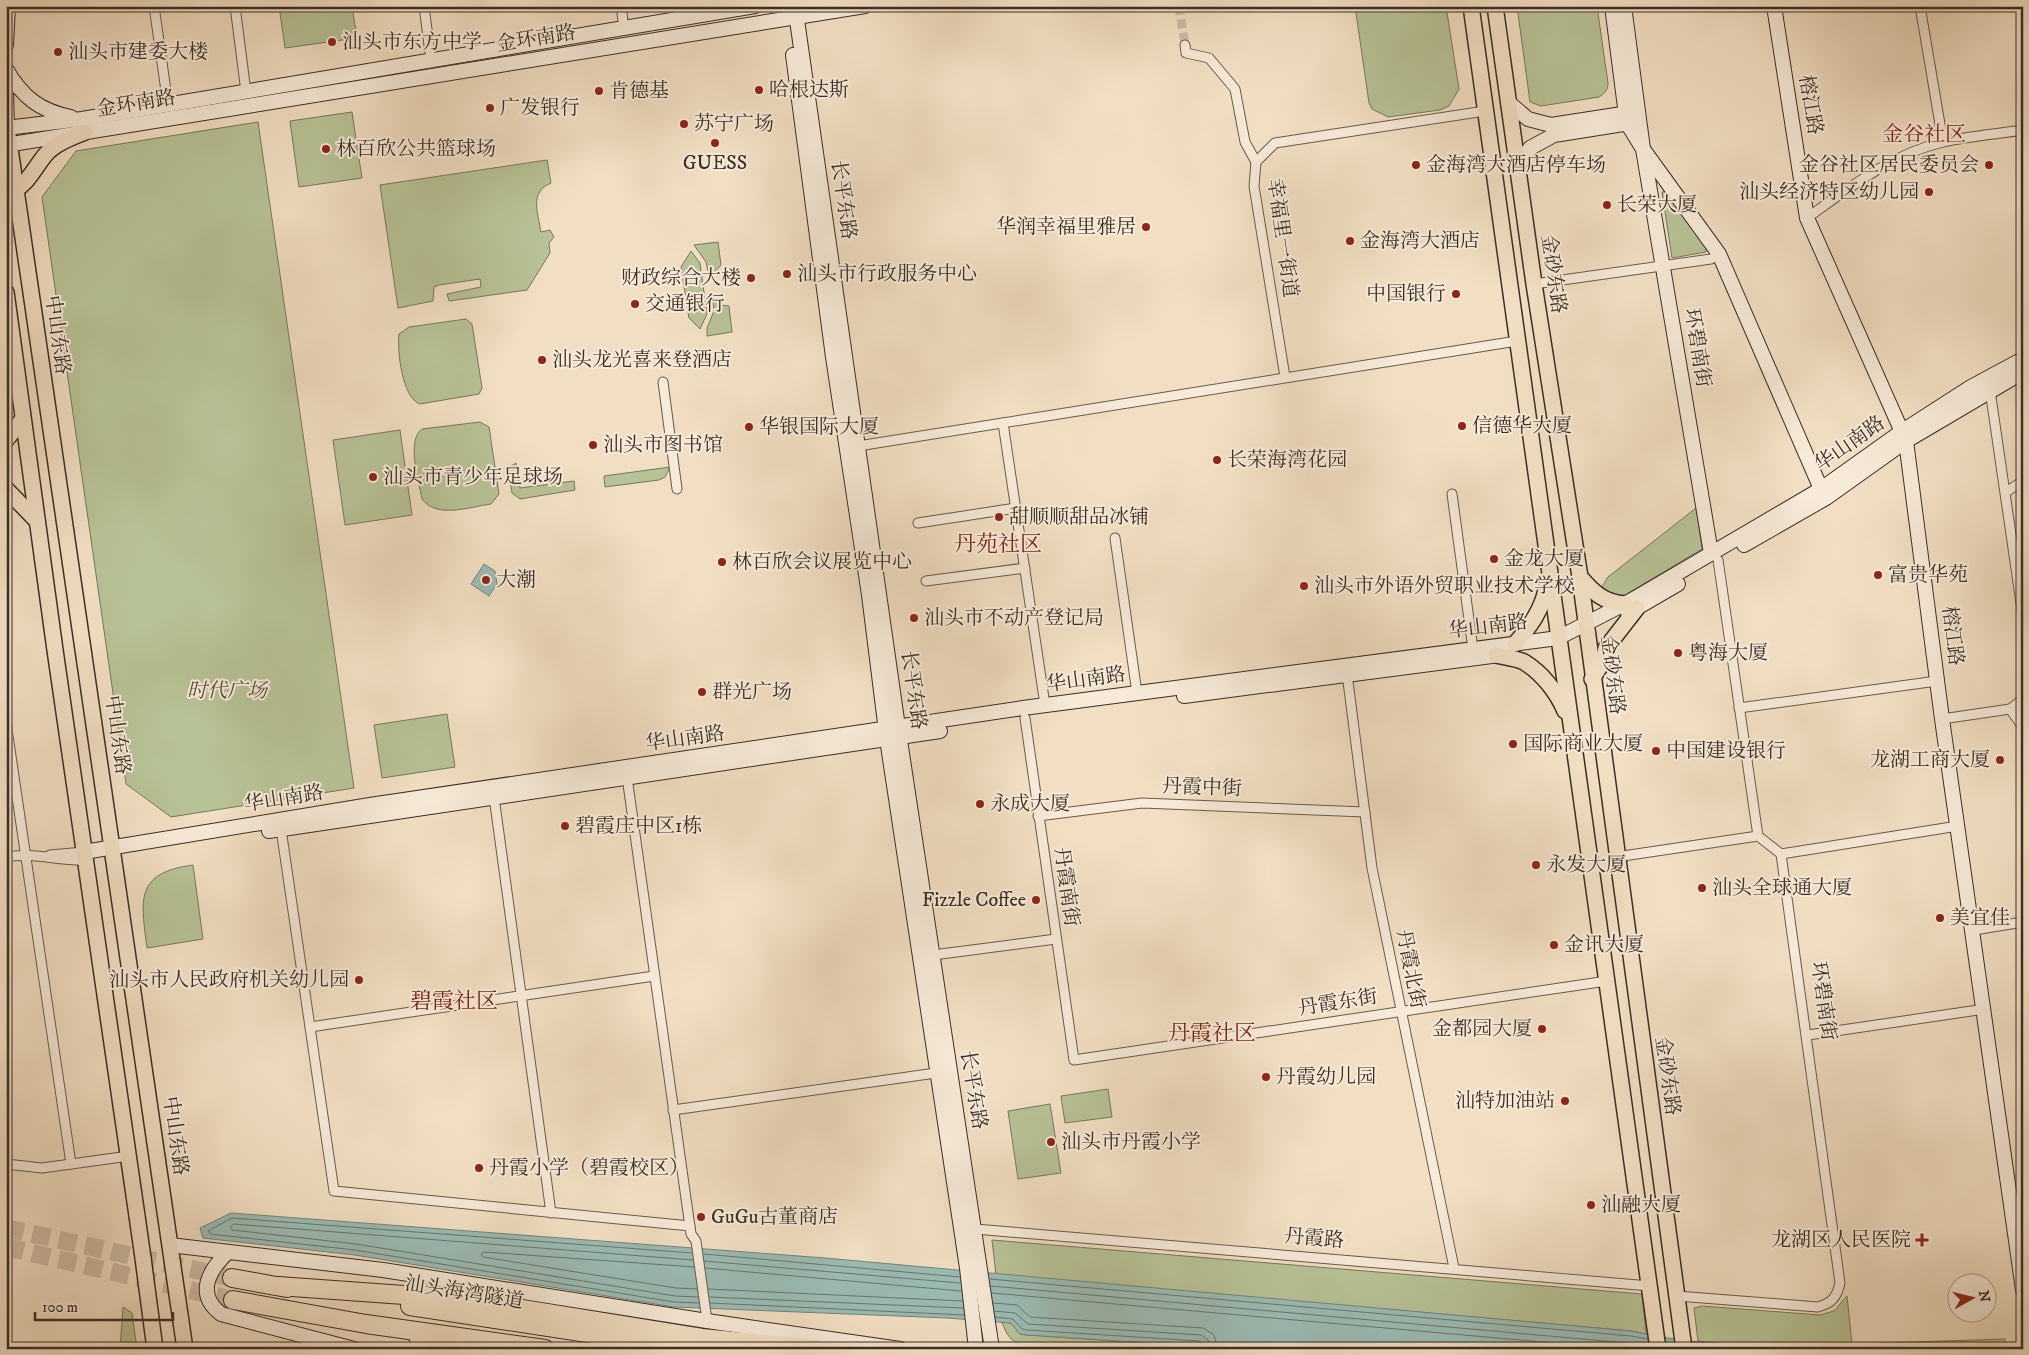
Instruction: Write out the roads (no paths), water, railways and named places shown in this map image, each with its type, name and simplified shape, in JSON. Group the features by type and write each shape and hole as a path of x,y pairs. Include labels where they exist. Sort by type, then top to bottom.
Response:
{"highway":[{"name":"汕头海湾隧道","path":"232,1278 691,1349"},
{"path":"278,1286 460,1299 702,1338 817,1349"},
{"path":"233,1300 366,1324 545,1349"},
{"path":"366,1324 449,1349"}],"main road":[{"path":"1471,6 1658,1349"},
{"name":"金砂东路","path":"1495,6 1534,284 1580,577 1592,679 1683,1341"},
{"path":"11,191 50,150 84,126"},
{"name":"中山东路","path":"7,128 11,191 114,852 185,1349"},
{"path":"6,292 22,420 129,1156 155,1349"},
{"path":"6,440 22,420"},
{"path":"6,489 37,521"},
{"path":"1515,644 1533,625 1541,607 1549,572"},
{"path":"1580,577 1601,598 1612,604 1631,606 1606,648 1603,662 1592,679"},
{"path":"1496,656 1522,661 1536,672 1550,686 1562,704 1571,726"}],"street":[{"path":"6,45 8,6"},
{"path":"154,6 168,105"},
{"path":"235,6 246,92"},
{"path":"424,6 431,61"},
{"path":"621,6 624,28"},
{"name":"金环南路","path":"8,145 168,105 755,6"},
{"name":"金环南路","path":"7,128 84,126 792,12 865,6"},
{"name":"环碧南街","path":"1612,6 1633,118 1643,149 1714,556 1758,836"},
{"name":"环碧南街","path":"1624,6 1633,118"},
{"name":"榕江路","path":"1774,6 1807,218 1904,436 2023,1290"},
{"path":"1920,6 1943,142"},
{"name":"长平东路","path":"792,12 858,446 892,733 933,955 943,1072 975,1229 974,1348"},
{"name":"长平东路","path":"792,12 832,347 869,595 974,1268 994,1347"},
{"path":"1185,45 1186,53 1209,58 1235,89 1246,142 1256,162"},
{"path":"6,69 17,88 49,113 84,126"},
{"path":"6,92 7,128"},
{"path":"1508,102 1528,119 1551,124 1633,118"},
{"name":"幸福里一街道","path":"1285,378 1254,186 1256,162 1275,143 1485,111"},
{"path":"1518,165 1530,148 1538,141 1554,135 1633,118"},
{"path":"1807,218 1866,176 1897,158 1943,142 2023,130"},
{"path":"1643,149 1719,254 1821,489"},
{"path":"1534,284 1711,259 1719,254"},
{"path":"858,446 1517,341"},
{"name":"华山南路","path":"1714,556 1826,498 1904,436 1971,387 2023,359"},
{"name":"华山南路","path":"114,852 370,805 892,733 1025,718 1347,674 1496,656 1559,643 1586,631 1631,606 1904,436 2023,372"},
{"path":"663,382 678,489"},
{"path":"1990,390 2023,617"},
{"path":"1003,423 1045,705"},
{"path":"2006,492 2023,481"},
{"path":"1452,494 1473,649"},
{"path":"918,523 1016,508"},
{"path":"1115,538 1137,693"},
{"path":"926,581 1025,568"},
{"name":"华山南路","path":"85,856 627,778 1045,705 1473,649 1515,644 1559,643"},
{"name":"丹霞北街","path":"1347,674 1372,868 1454,1268"},
{"path":"1739,708 1937,681"},
{"path":"1942,719 2010,709 2023,699"},
{"path":"2010,709 2023,727"},
{"name":"丹霞南街","path":"1025,718 1074,1060"},
{"path":"6,722 71,1164"},
{"path":"627,778 691,1234 696,1241 706,1317"},
{"path":"494,798 551,1213"},
{"name":"丹霞中街","path":"1038,816 1142,803 1365,812"},
{"path":"1616,857 1758,836 1781,854 1958,826"},
{"path":"282,829 334,1191 690,1226"},
{"path":"6,857 26,854 44,856 61,861 85,856"},
{"name":"环碧南街","path":"1677,1296 1818,1307 1829,1304 1838,1295 1840,1283 1808,1035 1781,854"},
{"path":"1974,930 2023,922"},
{"path":"933,955 1056,939"},
{"path":"310,1027 654,976"},
{"name":"丹霞东街","path":"1074,1060 1607,981"},
{"path":"1808,1035 1984,1009"},
{"path":"673,1110 943,1072"},
{"path":"6,1164 42,1168 129,1156"},
{"name":"丹霞路","path":"975,1229 1650,1286"},
{"path":"170,1245 383,1270 706,1317 900,1349"},
{"path":"228,1252 214,1266 207,1282 207,1297 211,1306 221,1314 354,1349"}],"water":[{"path":"484,564 495,571 497,584 489,596 471,584"},
{"path":"231,1213 825,1258 1631,1331 1686,1340 1779,1349 1238,1349 1027,1335 1020,1334 1011,1323 947,1318 674,1307 355,1255 203,1238 200,1228"}],"tunnel":[{"path":"1179,6 1185,45"},
{"path":"6,1228 232,1278"},
{"path":"6,1247 233,1300"}],"place":[{"name":"汕头市东方中学","path":"332,42"},
{"name":"汕头市建委大楼","path":"58,52"},
{"name":"哈根达斯","path":"759,90"},
{"name":"肯德基","path":"599,91"},
{"name":"广发银行","path":"490,108"},
{"name":"苏宁广场","path":"684,124"},
{"name":"GUESS","path":"715,143"},
{"name":"林百欣公共篮球场","path":"326,149"},
{"name":"金海湾大酒店停车场","path":"1416,165"},
{"name":"金谷社区居民委员会","path":"1989,165"},
{"name":"汕头经济特区幼儿园","path":"1929,192"},
{"name":"长荣大厦","path":"1607,205"},
{"name":"华润幸福里雅居","path":"1146,227"},
{"name":"金海湾大酒店","path":"1350,241"},
{"name":"汕头市行政服务中心","path":"787,274"},
{"name":"财政综合大楼","path":"751,278"},
{"name":"中国银行","path":"1456,294"},
{"name":"交通银行","path":"635,304"},
{"name":"汕头龙光喜来登酒店","path":"542,360"},
{"name":"信德华大厦","path":"1462,426"},
{"name":"华银国际大厦","path":"749,427"},
{"name":"汕头市图书馆","path":"593,445"},
{"name":"长荣海湾花园","path":"1217,460"},
{"name":"汕头市青少年足球场","path":"373,477"},
{"name":"甜顺顺甜品冰铺","path":"999,517"},
{"name":"金龙大厦","path":"1494,559"},
{"name":"林百欣会议展览中心","path":"722,562"},
{"name":"富贵华苑","path":"1878,575"},
{"name":"大潮","path":"486,580"},
{"name":"汕头市外语外贸职业技术学校","path":"1304,586"},
{"name":"汕头市不动产登记局","path":"914,618"},
{"name":"粤海大厦","path":"1678,653"},
{"name":"群光广场","path":"702,692"},
{"name":"国际商业大厦","path":"1513,744"},
{"name":"中国建设银行","path":"1656,751"},
{"name":"龙湖工商大厦","path":"2000,760"},
{"name":"永成大厦","path":"980,804"},
{"name":"碧霞庄中区1栋","path":"565,826"},
{"name":"永发大厦","path":"1536,865"},
{"name":"汕头全球通大厦","path":"1702,888"},
{"name":"Fizzle Coffee","path":"1036,900"},
{"name":"美宜佳","path":"1940,918"},
{"name":"金讯大厦","path":"1554,945"},
{"name":"汕头市人民政府机关幼儿园","path":"359,980"},
{"name":"金都园大厦","path":"1542,1029"},
{"name":"丹霞幼儿园","path":"1266,1077"},
{"name":"汕特加油站","path":"1565,1101"},
{"name":"汕头市丹霞小学","path":"1051,1142"},
{"name":"丹霞小学（碧霞校区）","path":"479,1168"},
{"name":"汕融大厦","path":"1591,1205"},
{"name":"GuGu古董商店","path":"701,1217"},
{"name":"龙湖区人民医院","path":"1922,1240"}],"district":[{"name":"金谷社区","path":"1924,135"},
{"name":"丹苑社区","path":"998,544"},
{"name":"碧霞社区","path":"454,1001"},
{"name":"丹霞社区","path":"1212,1033"}],"park label":[{"name":"时代广场","path":"227,691"}]}
